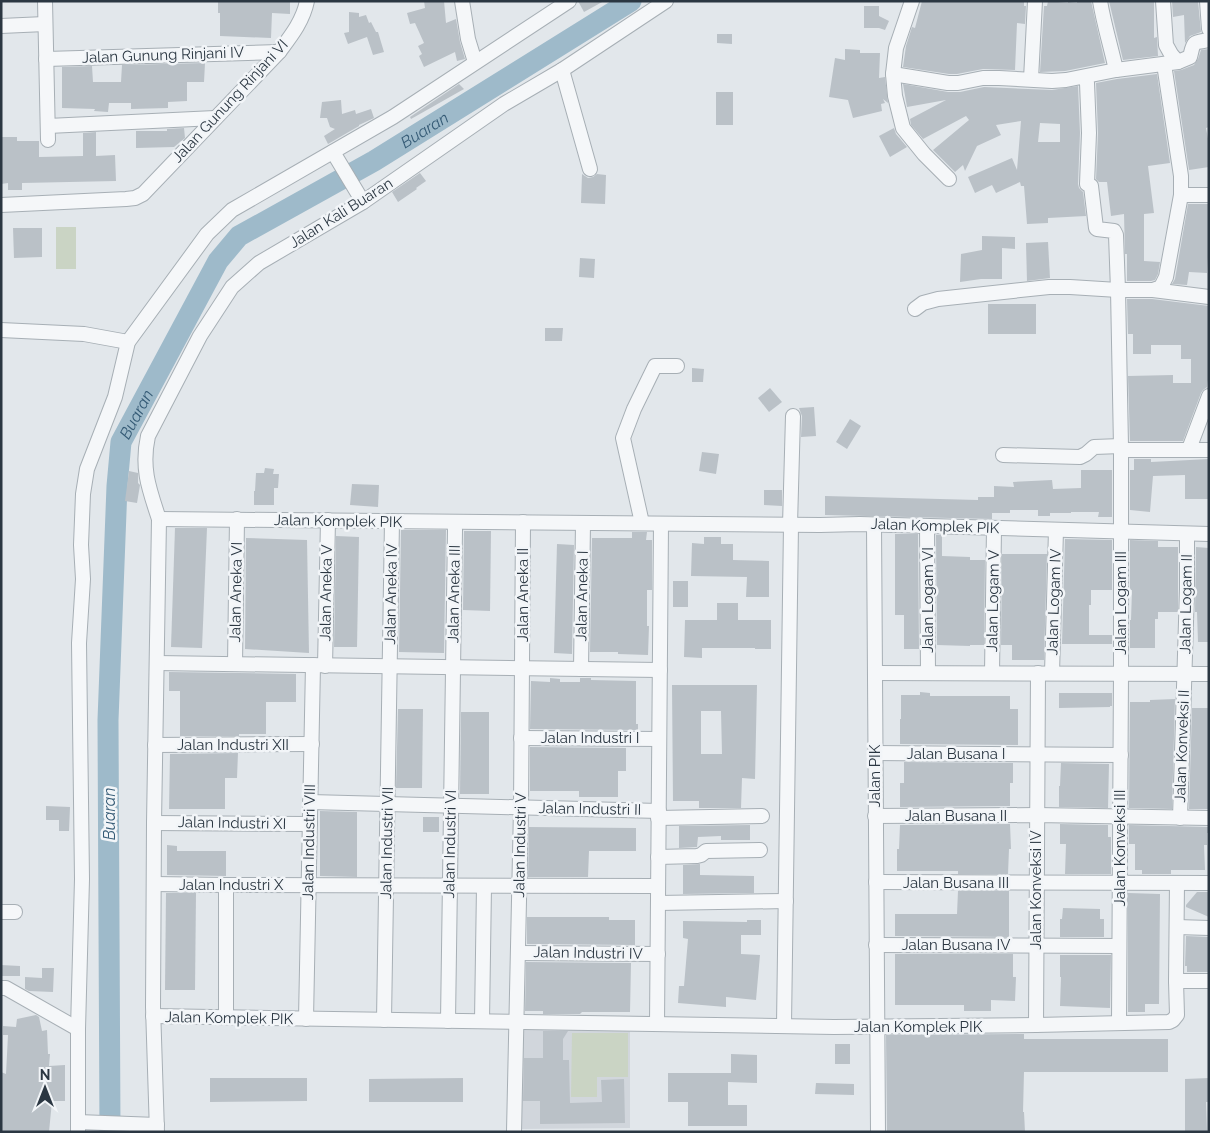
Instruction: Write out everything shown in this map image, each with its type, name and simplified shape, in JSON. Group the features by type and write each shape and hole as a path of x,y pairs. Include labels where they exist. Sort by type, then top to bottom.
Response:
{"street":[{"path":"45,1 48,140"},
{"name":"Jalan Gunung Rinjani VI","path":"1,205 126,199 135,198 143,194 280,52 295,32 306,8 307,1"},
{"path":"462,1 468,39 475,62"},
{"path":"153,1016 155,1127 80,1125 78,1029 82,879 79,643 83,579 81,545 83,494 87,469 115,397 128,342 207,234 232,210 334,154 569,1"},
{"name":"Jalan Kali Buaran","path":"159,519 145,468 145,450 148,436 200,336 232,288 259,263 361,199 504,104 562,70 666,1"},
{"path":"912,1 896,48 893,74 895,96 903,128 924,154 949,179"},
{"path":"1031,80 1035,1"},
{"path":"1100,1 1116,70"},
{"path":"1153,290 1161,286 1166,277 1181,195 1171,54 1166,45 1163,1"},
{"path":"1207,1 1209,29"},
{"path":"1,26 45,24"},
{"path":"893,74 948,83 984,78 1052,81 1171,63 1190,57 1193,44 1209,40"},
{"name":"Jalan Gunung Rinjani IV","path":"46,59 280,52"},
{"path":"562,70 590,170"},
{"name":"Jalan Logam III","path":"1084,76 1087,83 1089,133 1087,184 1091,186 1096,228 1114,231 1116,235 1121,448 1121,674"},
{"path":"48,126 215,118"},
{"path":"334,154 361,199"},
{"path":"1181,195 1209,195"},
{"path":"915,309 924,303 938,299 1070,286 1118,290 1153,290 1209,297"},
{"path":"1,330 84,334 128,342"},
{"path":"642,523 622,438 634,408 655,366 677,366"},
{"path":"1189,449 1209,396"},
{"path":"784,1026 793,416"},
{"path":"1003,455 1080,457 1094,447 1209,450"},
{"name":"Jalan Komplek PIK","path":"1176,981 1177,1015 1169,1022 1036,1026 834,1027 153,1016 159,519 867,525 1209,534"},
{"name":"Jalan Aneka VI","path":"235,664 237,520"},
{"name":"Jalan Aneka V","path":"319,666 328,520"},
{"name":"Jalan Aneka IV","path":"390,666 392,521"},
{"name":"Jalan Aneka III","path":"453,667 454,522"},
{"name":"Jalan Aneka II","path":"522,668 523,522"},
{"name":"Jalan Aneka I","path":"581,669 583,523"},
{"path":"657,1024 661,524"},
{"name":"Jalan PIK","path":"867,525 874,674 878,1132"},
{"name":"Jalan Logam VI","path":"927,526 928,674"},
{"name":"Jalan Logam V","path":"992,674 994,528"},
{"name":"Jalan Logam IV","path":"1045,674 1056,530"},
{"name":"Jalan Logam II","path":"1184,674 1187,534"},
{"path":"157,663 660,670"},
{"name":"Jalan Industri VIII","path":"306,1019 312,744 319,666"},
{"name":"Jalan Industri VII","path":"384,1020 390,666"},
{"name":"Jalan Industri VI","path":"448,1021 453,667"},
{"name":"Jalan Industri V","path":"514,1132 522,668"},
{"path":"874,674 1209,674"},
{"name":"Jalan Konveksi IV","path":"1036,1026 1038,755 1045,674"},
{"name":"Jalan Konveksi III","path":"1119,1023 1121,674"},
{"name":"Jalan Konveksi II","path":"1180,818 1184,674"},
{"name":"Jalan Industri I","path":"521,738 659,739"},
{"name":"Jalan Industri XII","path":"156,745 312,744"},
{"name":"Jalan Busana I","path":"875,753 1038,755"},
{"path":"1038,755 1121,755"},
{"path":"310,802 521,808"},
{"name":"Jalan Industri II","path":"521,808 762,816"},
{"name":"Jalan Busana II","path":"875,816 1037,815 1209,818"},
{"name":"Jalan Industri XI","path":"154,823 310,824"},
{"path":"658,856 697,856 706,851 760,850"},
{"name":"Jalan Busana III","path":"876,882 1209,883"},
{"name":"Jalan Industri X","path":"154,884 226,886 658,886"},
{"path":"1177,884 1176,981 1209,981"},
{"path":"226,886 226,1018"},
{"path":"482,1021 484,886"},
{"path":"658,903 786,901"},
{"path":"1177,927 1209,928"},
{"name":"Jalan Busana IV","path":"876,945 1119,946"},
{"name":"Jalan Industri IV","path":"518,953 658,954"},
{"path":"1,988 6,988 78,1029"}],"shaded area":[{"path":"630,1022 630,1128 521,1129 520,1023"}],"green space":[{"path":"56,227 76,227 76,269 56,269"},
{"path":"572,1033 628,1033 628,1077 597,1077 597,1097 571,1097"}],"building":[{"path":"218,1 290,1 290,14 272,13 271,38 220,36"},
{"path":"424,1 444,1 446,23 456,19 465,59 457,61 455,52 424,67 419,56 422,54 418,46 424,43 415,23 410,24 407,13 425,8"},
{"path":"578,1 604,1 584,12"},
{"path":"922,1 1024,1 1024,6 1026,6 1025,24 1017,23 1015,70 983,69 949,74 903,67 906,46 912,27 915,28"},
{"path":"1048,1 1077,3 1077,1 1091,1 1105,63 1065,71 1040,72 1044,6 1047,6"},
{"path":"1109,1 1154,2 1154,38 1157,37 1158,56 1123,60"},
{"path":"1172,1 1198,1 1201,32 1190,36 1185,43 1184,15 1173,17"},
{"path":"864,6 879,6 879,16 889,21 885,30 864,28"},
{"path":"349,12 359,13 359,17 366,15 369,23 371,22 376,32 378,32 384,52 373,55 367,37 348,44 344,33 349,32"},
{"path":"717,34 732,34 732,44 717,43"},
{"path":"845,49 860,50 860,53 880,53 879,78 885,77 888,103 883,99 885,103 881,104 882,111 853,118 848,100 829,97 835,58 845,60"},
{"path":"1209,49 1209,127 1206,128 1209,144 1209,167 1189,170 1174,71 1194,65 1201,50"},
{"path":"205,63 204,82 187,82 187,101 168,102 168,108 131,109 131,103 109,103 108,112 94,111 95,109 62,108 62,67 92,66 93,82 121,82 122,65"},
{"path":"1157,74 1170,163 1148,166 1154,213 1144,214 1144,261 1160,262 1155,280 1127,281 1124,214 1111,216 1107,182 1099,182 1096,179 1098,133 1096,83"},
{"path":"459,84 464,89 411,119 410,117"},
{"path":"903,84 948,92 960,92 984,87 1052,90 1078,86 1080,133 1078,184 1083,192 1086,216 1048,218 1048,223 1027,224 1024,186 1021,186 1020,182 996,193 992,185 975,193 968,177 1012,158 1017,170 1021,121 996,125 1001,135 977,146 965,171 963,165 955,172 933,150 969,120 966,116 923,139 911,125 910,119 946,100 907,107","holes":["1040,123 1060,124 1060,142 1038,142"]},
{"path":"716,92 733,92 733,125 716,125"},
{"path":"341,100 342,114 355,110 356,114 371,109 374,118 328,144 324,136 335,129 330,127 327,118 320,118 322,102"},
{"path":"184,128 185,138 174,147 136,148 136,131 167,131 167,129"},
{"path":"894,128 896,134 907,147 890,157 879,136"},
{"path":"96,132 96,156 115,155 116,181 22,183 22,190 8,190 8,183 1,184 1,137 17,137 17,141 39,141 39,157 83,156 83,133"},
{"path":"420,173 426,181 398,202 392,192"},
{"path":"582,174 588,178 597,174 606,175 605,204 581,203"},
{"path":"1188,204 1209,204 1209,257 1207,273 1189,272 1187,285 1172,284 1175,279"},
{"path":"13,228 42,228 42,257 14,258"},
{"path":"982,236 1015,237 1015,249 1002,248 1002,279 960,282 961,254 982,250"},
{"path":"1048,242 1050,278 1027,281 1026,243"},
{"path":"580,258 595,259 594,278 579,277"},
{"path":"1127,299 1152,299 1209,306 1209,373 1207,387 1201,393 1183,441 1130,441 1128,376 1173,375 1173,383 1191,383 1191,359 1181,359 1181,345 1151,345 1151,354 1133,354 1133,334 1128,334"},
{"path":"988,304 1036,304 1036,334 988,334"},
{"path":"545,328 563,328 562,341 545,341"},
{"path":"692,368 704,369 703,382 692,382"},
{"path":"770,388 782,402 769,412 758,398"},
{"path":"814,407 816,436 801,437 802,416 799,408"},
{"path":"850,419 861,426 847,449 836,442"},
{"path":"702,452 719,454 716,474 699,471"},
{"path":"1134,459 1151,459 1151,462 1209,459 1209,499 1185,499 1185,475 1153,476 1150,512 1130,510 1130,470 1134,470"},
{"path":"265,468 274,469 273,474 279,474 278,488 274,488 274,505 254,505 256,473 264,473"},
{"path":"1081,470 1112,470 1112,517 1098,517 1099,512 1050,513 1050,516 1038,516 1038,510 1010,510 1010,513 992,513 992,519 825,515 825,496 978,500 978,497 994,497 994,486 1014,487 1013,482 1052,480 1053,489 1081,488"},
{"path":"129,471 138,473 138,483 140,485 137,503 125,501"},
{"path":"352,484 379,485 378,507 350,505"},
{"path":"764,490 782,490 782,506 764,505"},
{"path":"175,528 207,528 202,648 171,647"},
{"path":"401,530 446,530 444,653 399,652"},
{"path":"464,531 491,531 490,611 463,610"},
{"path":"632,532 647,532 646,540 652,540 652,590 647,590 648,655 590,652 592,538 632,538"},
{"path":"895,534 918,534 919,649 904,649 904,615 895,615"},
{"path":"936,535 942,535 942,556 970,557 970,560 985,560 984,645 937,645"},
{"path":"336,536 359,537 357,647 334,647"},
{"path":"704,537 721,537 721,544 733,544 733,560 769,561 769,597 746,597 747,577 691,576 692,543 704,544"},
{"path":"246,538 307,540 309,653 245,649"},
{"path":"1065,539 1112,540 1112,590 1091,590 1089,635 1112,635 1112,644 1062,644"},
{"path":"1130,540 1158,541 1158,547 1178,547 1178,612 1158,612 1158,619 1155,619 1155,648 1130,648 1132,590 1130,590"},
{"path":"557,544 574,545 572,654 554,653"},
{"path":"1196,547 1209,548 1209,642 1198,642 1197,612 1195,612"},
{"path":"1002,554 1047,554 1044,660 1012,660 1012,645 1001,645"},
{"path":"673,581 688,581 688,607 673,607"},
{"path":"717,603 738,603 738,620 771,620 771,649 702,648 702,658 684,657 685,620 717,620"},
{"path":"169,672 296,674 296,702 266,702 266,734 180,736 180,691 169,691"},
{"path":"550,678 560,679 560,682 580,682 580,678 636,681 636,724 638,724 638,730 530,729 531,681 550,682"},
{"path":"672,685 757,685 755,779 742,778 741,808 699,808 699,801 673,801","holes":["701,711 721,711 722,754 701,754"]},
{"path":"920,692 930,693 930,696 1010,696 1010,709 1018,709 1018,745 900,744 901,695 920,695"},
{"path":"1059,693 1112,693 1112,706 1059,708"},
{"path":"1175,699 1172,809 1129,808 1130,702"},
{"path":"1192,708 1209,708 1209,809 1189,809"},
{"path":"398,709 423,709 422,788 396,788"},
{"path":"461,712 489,712 489,794 460,794"},
{"path":"530,747 626,748 626,771 618,771 618,797 579,797 579,791 530,791"},
{"path":"238,753 237,778 225,778 225,809 169,809 170,754"},
{"path":"904,762 1013,763 1013,783 1010,783 1010,806 900,807 900,783 904,783"},
{"path":"1061,763 1109,764 1108,808 1059,807"},
{"path":"46,806 70,807 69,831 59,831 59,820 46,820"},
{"path":"320,811 357,812 357,877 320,876"},
{"path":"423,817 439,817 439,832 423,832"},
{"path":"1010,824 1011,849 1009,849 1008,874 958,874 958,871 897,871 900,825"},
{"path":"1060,824 1108,825 1108,837 1111,837 1111,874 1065,874 1066,844 1060,844"},
{"path":"750,825 750,840 721,840 721,836 698,837 697,847 679,848 679,826"},
{"path":"1129,825 1209,827 1207,845 1204,845 1205,870 1171,870 1171,874 1142,874 1142,870 1135,870 1135,844 1129,844"},
{"path":"529,827 636,828 636,851 589,851 588,877 528,877"},
{"path":"167,845 177,846 177,851 226,851 226,876 167,875"},
{"path":"700,864 700,875 754,876 754,893 683,894 683,865"},
{"path":"958,891 1009,891 1009,937 895,936 895,914 957,914"},
{"path":"1197,892 1209,892 1209,917 1186,907"},
{"path":"166,893 196,893 195,990 165,990"},
{"path":"1128,893 1160,894 1159,1004 1145,1004 1145,1012 1128,1012"},
{"path":"1063,908 1100,909 1100,919 1104,919 1104,937 1060,937 1060,919 1062,919"},
{"path":"527,917 609,917 609,920 635,920 635,945 527,944"},
{"path":"747,920 761,920 761,935 741,935 741,954 760,955 756,1000 726,997 726,1007 678,1003 679,986 684,986 688,939 683,938 683,921 747,922"},
{"path":"1186,936 1209,937 1209,972 1187,972 1187,966 1185,966"},
{"path":"895,954 1013,954 1013,977 1016,977 1015,1001 991,1000 991,1011 964,1011 964,1005 895,1005"},
{"path":"1060,955 1111,955 1110,1008 1060,1006"},
{"path":"526,962 631,963 630,1012 543,1014 543,1011 525,1011"},
{"path":"1,965 20,966 20,976 1,976"},
{"path":"42,968 54,968 53,992 29,991 25,989 25,977 42,978"},
{"path":"36,1015 39,1017 42,1031 47,1030 48,1054 50,1054 49,1066 65,1065 65,1101 52,1101 49,1132 1,1132 1,1072 6,1074 8,1035 3,1035 3,1026 16,1027 17,1019"},
{"path":"543,1031 568,1031 563,1039 563,1060 569,1060 570,1103 602,1102 601,1080 624,1079 625,1123 540,1124 540,1101 523,1101 524,1058 543,1058"},
{"path":"1024,1034 1024,1039 1168,1039 1168,1072 1024,1072 1023,1112 1025,1132 887,1132 886,1035"},
{"path":"835,1044 850,1044 850,1064 835,1064"},
{"path":"731,1054 757,1055 757,1083 728,1082 728,1105 747,1105 747,1126 688,1126 688,1102 668,1102 668,1073 731,1073"},
{"path":"210,1078 307,1078 307,1101 210,1102"},
{"path":"463,1078 463,1102 369,1102 369,1079"},
{"path":"1209,1078 1209,1102 1206,1102 1207,1132 1185,1132 1185,1079"},
{"path":"816,1083 854,1084 854,1095 815,1094"}],"waterway":[{"name":"Buaran","path":"110,1132 108,720 117,486 121,442 218,261 239,236 374,161 631,1"}]}
